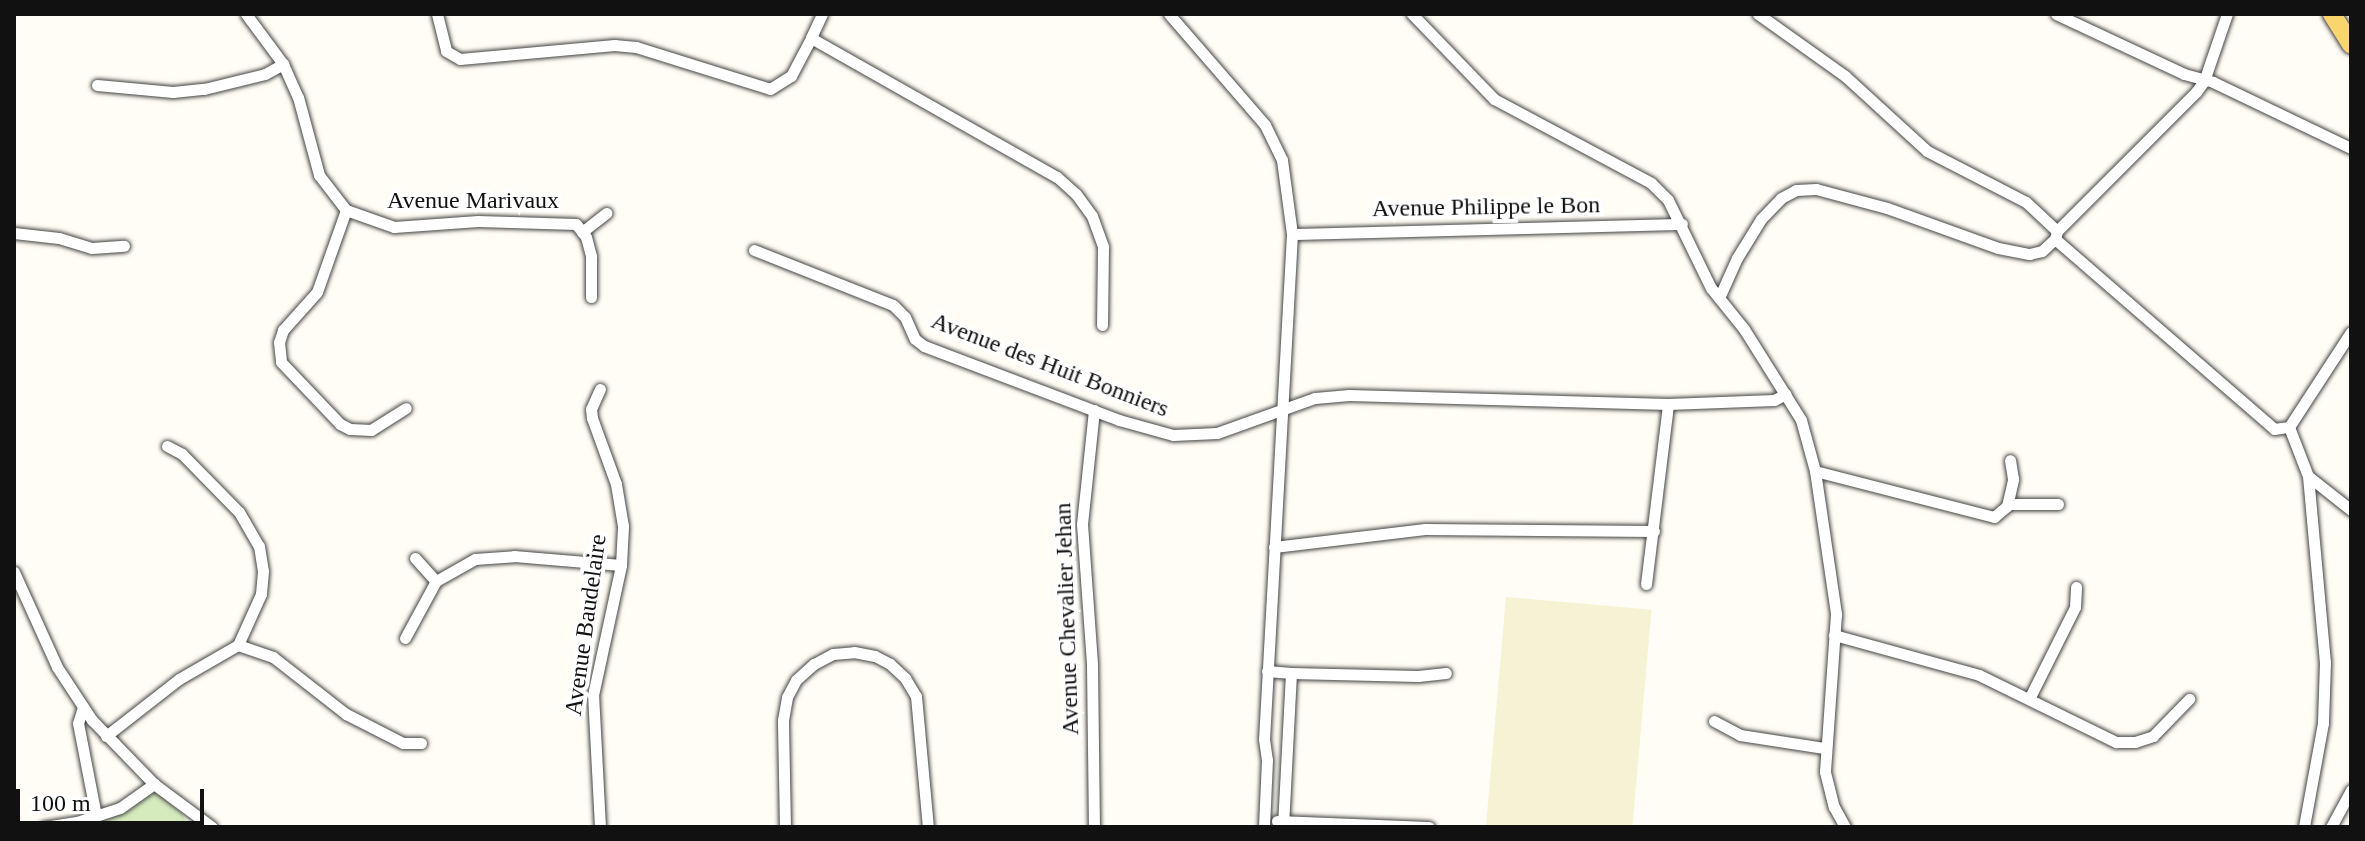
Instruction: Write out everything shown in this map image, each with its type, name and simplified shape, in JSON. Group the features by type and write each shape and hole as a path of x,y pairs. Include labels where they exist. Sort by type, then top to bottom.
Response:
{"main road":[{"path":"2332,14 2351,45"}],"street":[{"path":"246,14 283,64 298,97 319,175 346,210 317,292 283,330 279,342 281,362 340,424 350,429 371,430 406,408"},
{"path":"437,14 446,51 460,59 625,46 770,89 791,76 822,14"},
{"path":"1169,14 1265,125 1282,160 1292,234 1267,671 1264,824 1429,827"},
{"path":"1412,14 1494,99 1651,183 1668,200 1706,280 1744,329 1801,420 1815,471 1836,614 1824,748 1827,783 1845,827"},
{"path":"1758,14 1845,76 1927,151 2018,197 2056,235 2274,429 2289,427 2351,332"},
{"path":"2056,14 2351,148"},
{"path":"1719,298 1737,258 1761,219 1781,198 1796,190 1816,189 1887,208 1998,248 2029,254 2042,251 2204,81 2227,14"},
{"path":"811,38 1057,177 1076,194 1092,216 1101,239 1104,259 1102,325"},
{"path":"97,85 173,92 204,89 265,74 283,64"},
{"name":"Avenue Marivaux","path":"346,210 394,227 478,221 562,221 576,224 591,256 591,297"},
{"name":"Avenue Marivaux","path":"582,232 606,213"},
{"name":"Avenue Philippe le Bon","path":"1292,234 1682,224"},
{"path":"14,233 59,238 92,248 124,246"},
{"name":"Avenue des Huit Bonniers","path":"754,250 893,305 905,317 915,339 924,346 1094,410 1173,435 1196,435 1230,429 1315,398 1349,395 1668,404 1774,400 1786,394"},
{"name":"Avenue Baudelaire","path":"600,389 591,409 592,418 621,503 621,565 593,695 600,827"},
{"path":"1646,584 1668,404"},
{"name":"Avenue Chevalier Jehan","path":"1094,410 1082,524 1093,680 1094,827"},
{"path":"2289,427 2308,476 2325,662 2323,723 2304,827"},
{"path":"106,736 179,679 238,645 261,594 263,571 259,546 239,512 182,454 167,446"},
{"path":"1815,471 1987,517 1998,515 2008,504 2013,479 2010,460"},
{"path":"2308,476 2351,510"},
{"path":"2008,504 2058,504"},
{"path":"1274,547 1425,529 1654,531"},
{"path":"405,638 436,581 464,563 490,556 621,565"},
{"path":"415,558 436,581"},
{"path":"14,572 57,667 83,707 106,736 154,784 212,827"},
{"path":"2029,699 2075,607 2076,587"},
{"path":"1834,635 1979,675 2096,733 2126,743 2153,736 2189,699"},
{"path":"238,645 273,657 346,714 403,743 421,743"},
{"path":"785,827 783,720 787,697 796,680 814,664 833,654 854,652 875,656 890,664 905,678 916,696 928,827"},
{"path":"1267,671 1418,676 1446,673"},
{"path":"1283,824 1291,673"},
{"path":"83,707 78,723 96,816"},
{"path":"1714,721 1740,735 1824,748"},
{"path":"44,827 120,808 154,784"},
{"path":"2331,827 2351,790"}],"shaded area":[{"path":"1506,597 1651,610 1632,827 1486,826"}],"green space":[{"path":"156,791 182,814 189,827 81,827 124,813"}]}
